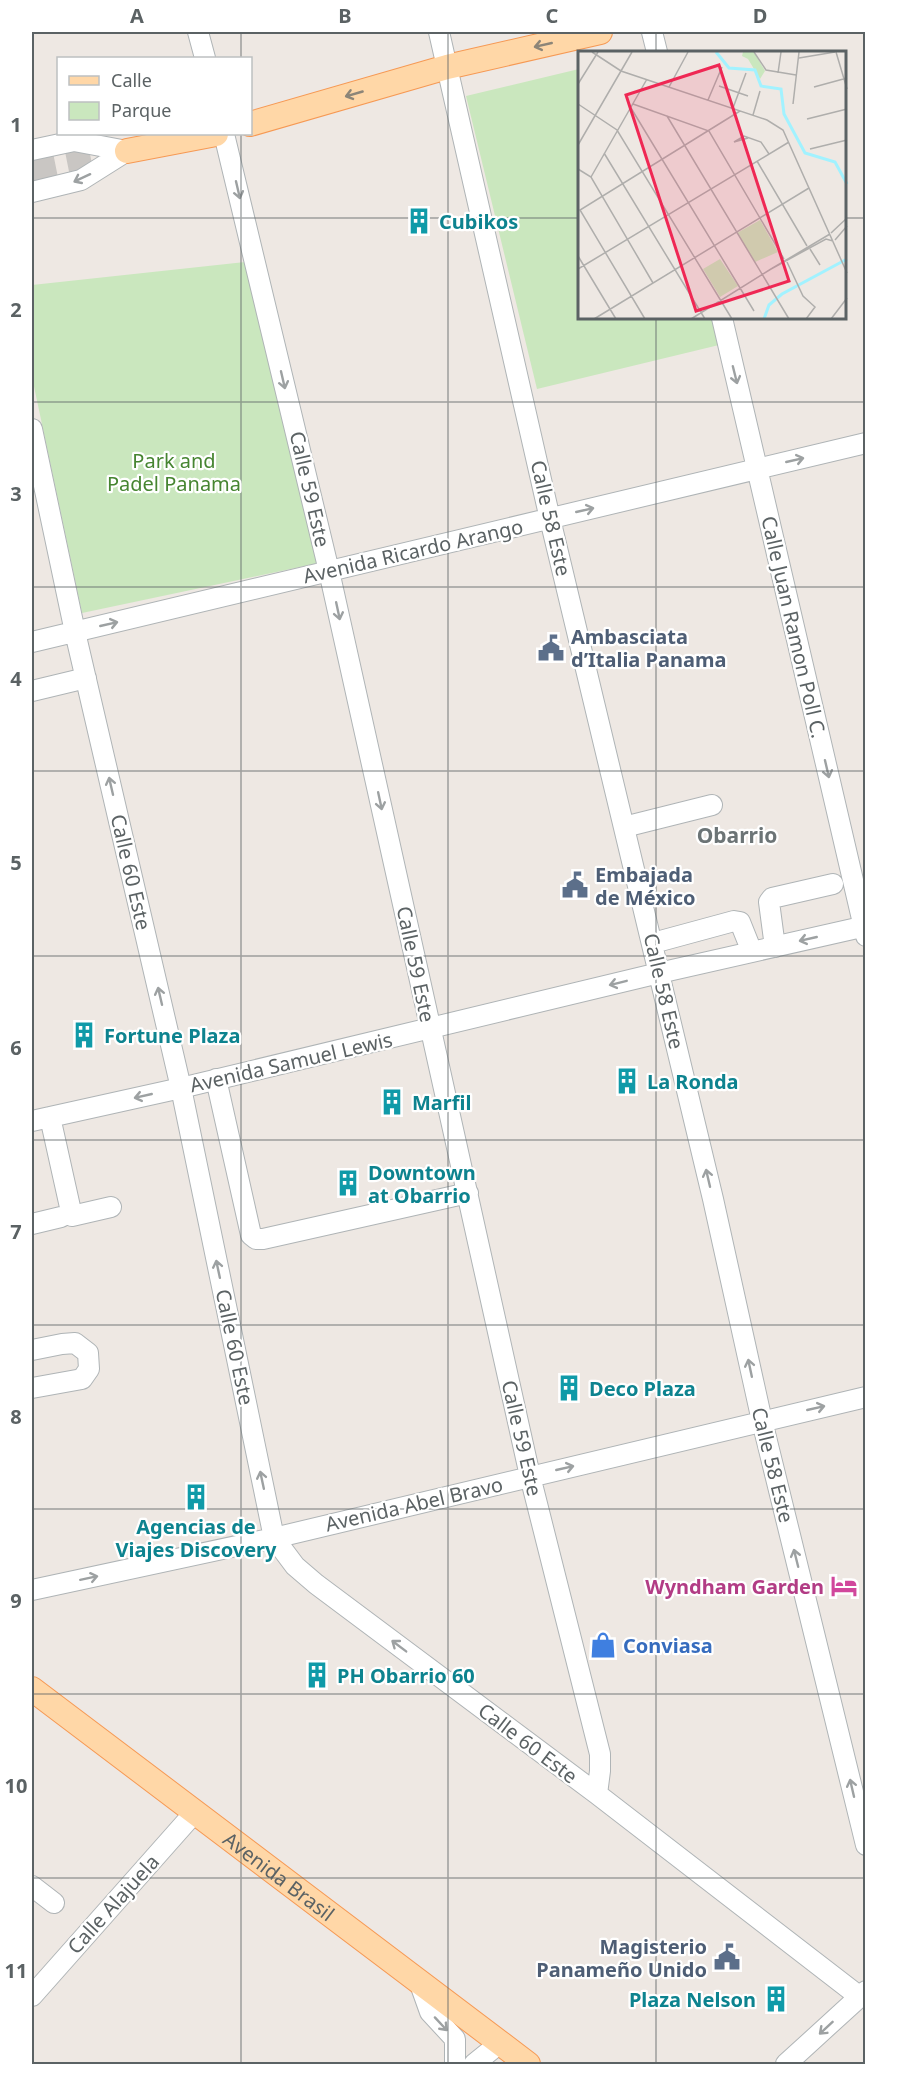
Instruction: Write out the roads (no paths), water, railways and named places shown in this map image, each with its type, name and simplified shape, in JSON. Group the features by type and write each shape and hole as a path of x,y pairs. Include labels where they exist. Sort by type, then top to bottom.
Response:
{"main road":[{"path":"252,123 447,67 600,32"},
{"path":"127,150 210,135"},
{"name":"Avenida Brasil","path":"32,1689 528,2064"}],"street":[{"path":"198,32 205,57"},
{"name":"Calle 58 Este","path":"438,32 550,519 713,1199 762,1421 866,1845"},
{"path":"652,32 657,51"},
{"name":"Calle 59 Este","path":"224,135 329,571 530,1476 600,1754 597,1794"},
{"path":"32,150 74,141 127,150"},
{"path":"32,192 81,180 127,150"},
{"name":"Calle Juan Ramon Poll C.","path":"722,320 865,930"},
{"name":"Calle 60 Este","path":"32,429 75,632 181,1088 274,1538 295,1566 316,1584 863,1994"},
{"name":"Avenida Ricardo Arango","path":"32,642 866,443"},
{"path":"32,691 86,678"},
{"path":"624,827 712,805"},
{"path":"775,947 769,902 772,898 833,884"},
{"path":"653,944 734,921 740,922 752,952"},
{"name":"Avenida Samuel Lewis","path":"41,1119 181,1088 660,973 775,947 865,930"},
{"path":"216,1079 251,1235 256,1239 468,1193"},
{"path":"41,1119 72,1216 111,1207"},
{"path":"32,1224 61,1217"},
{"path":"32,1350 75,1343 88,1353 89,1369 82,1379 32,1388"},
{"name":"Avenida Abel Bravo","path":"32,1590 274,1538 866,1397"},
{"name":"Calle Alajuela","path":"32,1996 195,1812"},
{"path":"32,1886 54,1903"},
{"path":"420,1984 430,2012 455,2039 455,2064"},
{"path":"786,2064 863,1994"},
{"path":"474,2064 500,2043"}],"tunnel":[{"path":"32,170 127,151"}],"place":[{"name":"Cubikos","path":"419,221"},
{"name":"Ambasciata d’Italia Panama","path":"551,648"},
{"name":"Embajada de México","path":"575,885"},
{"name":"Fortune Plaza","path":"84,1035"},
{"name":"La Ronda","path":"627,1081"},
{"name":"Marfil","path":"392,1102"},
{"name":"Downtown at Obarrio","path":"348,1183"},
{"name":"Deco Plaza","path":"569,1388"},
{"name":"Agencias de Viajes Discovery","path":"196,1497"},
{"name":"Wyndham Garden","path":"844,1586"},
{"name":"Conviasa","path":"603,1645"},
{"name":"PH Obarrio 60","path":"317,1675"},
{"name":"Magisterio Panameño Unido","path":"727,1957"},
{"name":"Plaza Nelson","path":"776,1999"}],"district":[{"name":"Obarrio","path":"737,835"}],"park label":[{"name":"Park and Padel Panama","path":"174,472"}]}
